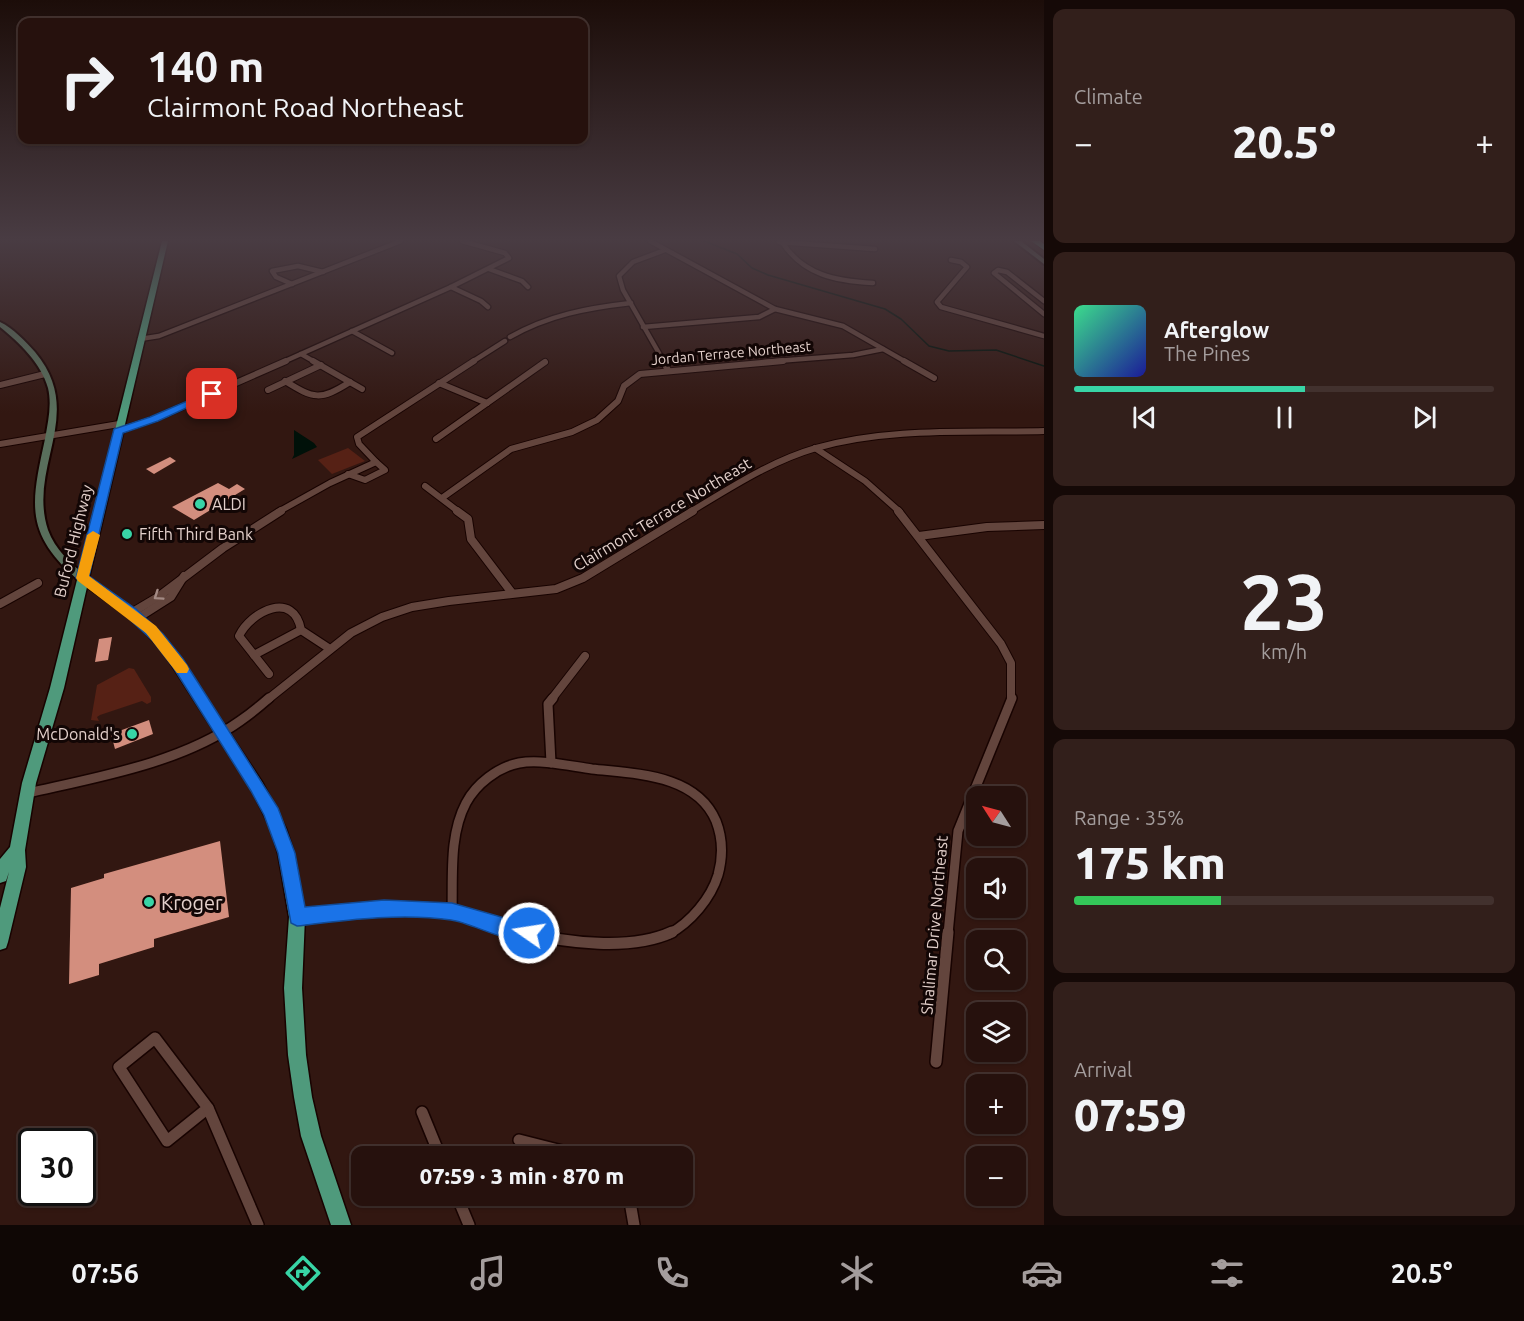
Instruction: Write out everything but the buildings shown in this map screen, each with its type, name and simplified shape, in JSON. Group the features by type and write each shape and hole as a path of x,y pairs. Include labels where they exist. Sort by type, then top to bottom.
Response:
{"main road":[{"name":"Buford Highway","path":"0,942 18,867 17,850 28,793 57,688 150,298"},
{"path":"0,324 31,352 43,367 52,391 53,409 40,502 41,524 48,543 57,557 135,616 158,637 178,663 261,792 275,821 286,853 297,917 293,988 297,1055 311,1136 341,1225"},
{"name":"Buford Highway","path":"0,876 17,850"}],"street":[{"path":"140,339 159,336 256,298"},
{"path":"0,444 118,427 154,419 426,298"},
{"path":"475,298 488,307"},
{"path":"628,298 668,370"},
{"path":"754,298 774,309 843,327 934,378"},
{"path":"940,298 937,302 941,307 1044,336"},
{"path":"1024,298 1044,314"},
{"path":"348,474 365,480 385,470 359,444 357,437 375,422 523,329 547,317 564,312 631,303"},
{"path":"643,327 759,317 774,309"},
{"path":"352,331 392,353"},
{"name":"Jordan Terrace Northeast","path":"442,498 511,449 572,432 597,420 618,401 624,386 640,374 853,355 884,349"},
{"path":"301,354 362,388"},
{"path":"436,439 545,362"},
{"path":"268,390 321,365"},
{"path":"0,385 45,374"},
{"path":"285,381 315,398 323,398 350,382"},
{"path":"439,383 486,403"},
{"name":"Clairmont Terrace Northeast","path":"28,793 116,773 190,748 242,720 351,633 382,617 412,607 556,589 583,578 748,476 815,448 879,435 1044,431"},
{"name":"Shalimar Drive Northeast","path":"815,448 865,481 901,513 1001,644 1011,663 1012,698 957,831 936,1062"},
{"path":"135,616 172,598 184,576 234,540 333,480 376,462"},
{"path":"425,486 468,519 471,539 512,593"},
{"path":"920,536 987,528 1044,525"},
{"path":"0,604 38,583"},
{"path":"269,674 239,636 240,630 246,623 283,605 290,608 301,622 301,630"},
{"path":"301,630 330,649"},
{"path":"254,655 301,630"},
{"path":"551,763 548,704 585,656"},
{"path":"297,917 384,908 452,911 494,925 576,943 627,941 669,935 711,896 722,866 723,845 709,804 684,786 654,777 551,763 519,763 499,768 472,790 461,810 457,833 452,911"},
{"path":"208,1108 167,1141 119,1067 155,1038 208,1108 258,1225"},
{"path":"422,1112 436,1146"},
{"path":"519,1140 545,1146"},
{"path":"461,1206 469,1225"},
{"path":"630,1206 633,1225"}],"shaded area":[{"path":"294,430 317,447 292,459 294,455"},
{"path":"348,448 365,461 332,474 318,460"},
{"path":"129,668 134,669 151,697 151,702 147,704 142,701 100,715 97,717 99,721 91,720 97,685"}],"waterway":[{"path":"848,298 885,309 901,319 929,346 949,351 996,350 1044,366"}],"slow traffic":[{"path":"93,535 82,578 151,630 182,669"}],"place":[{"name":"ALDI","path":"200,504"},
{"name":"Fifth Third Bank","path":"127,534"},
{"name":"McDonald's","path":"132,734"},
{"name":"Kroger","path":"149,902"}],"route":[{"path":"212,394 154,419 118,431 114,456 82,578 131,613 158,637 178,663 257,786 272,813 286,853 297,917 384,908 452,911 494,925 529,933"}]}
